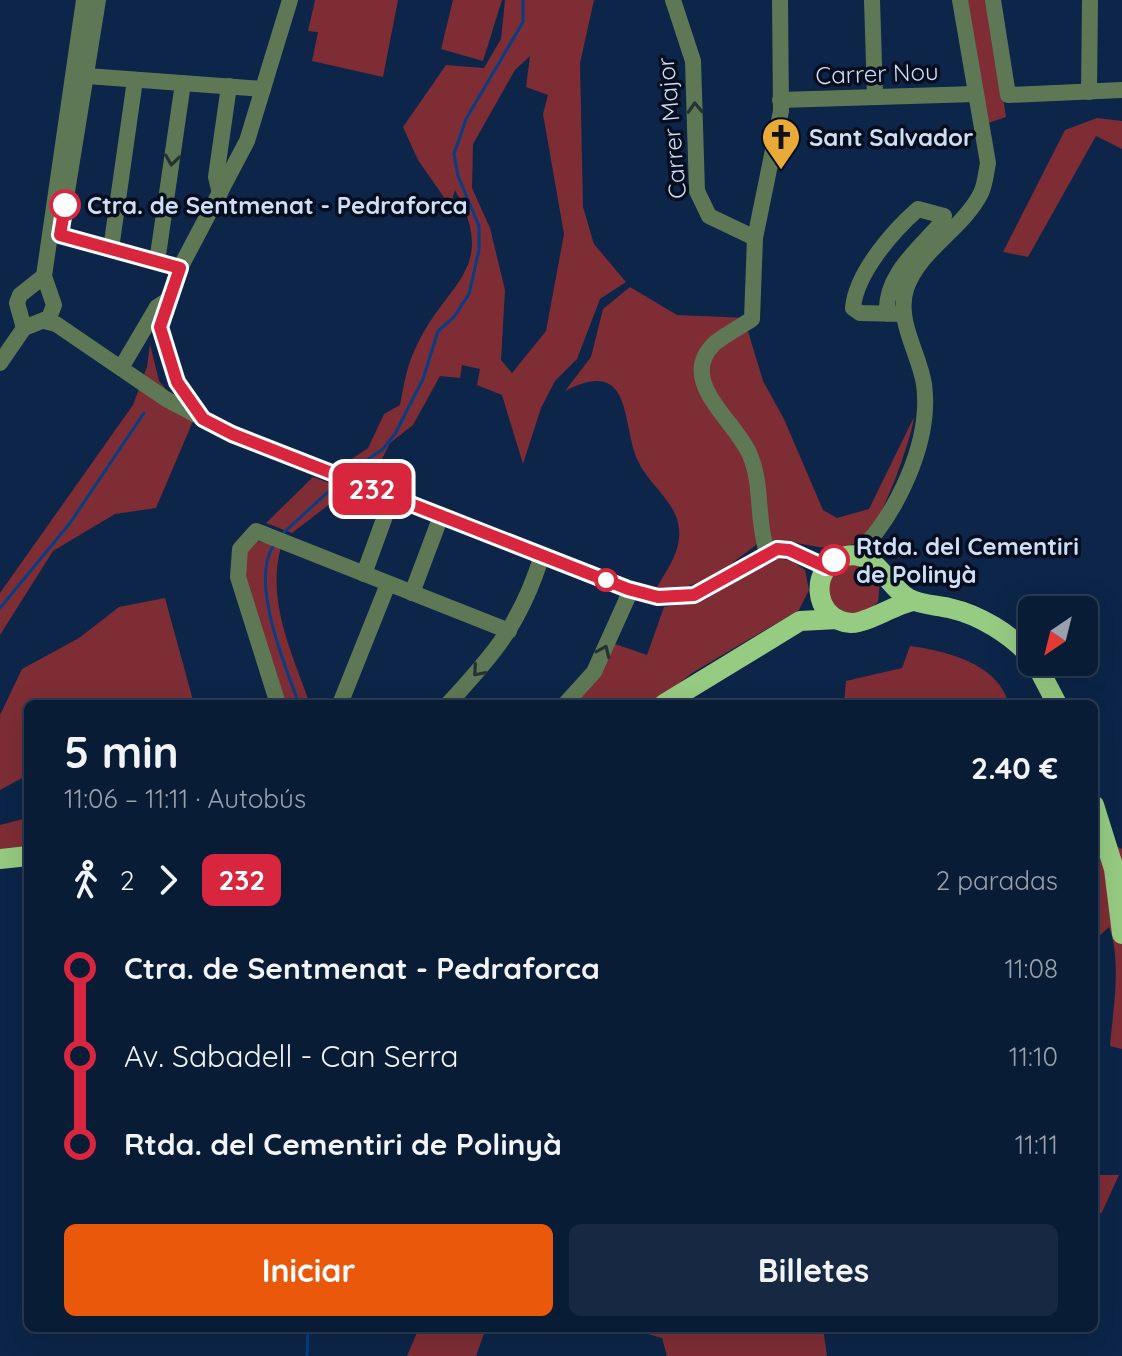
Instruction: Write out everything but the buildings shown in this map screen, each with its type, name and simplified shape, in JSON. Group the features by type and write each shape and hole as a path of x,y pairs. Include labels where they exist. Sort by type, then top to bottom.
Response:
{"main road":[{"path":"671,700 800,621 819,592 826,567 844,556 856,555 913,601 975,617 1018,645"},
{"path":"878,612 886,598 882,573"},
{"path":"819,592 824,608 837,619"},
{"path":"800,621 837,619 857,623 878,612 913,601"},
{"path":"1042,676 1055,700"},
{"path":"1098,818 1114,869 1122,934"},
{"path":"0,859 24,856"}],"street":[{"path":"55,233 84,0"},
{"path":"98,0 87,76 42,284 20,295 17,303 39,321 121,368 166,399 254,444 631,590 658,597 694,595 721,583 767,552 789,550 826,567"},
{"path":"203,419 177,382 160,327 180,268 247,141 290,0"},
{"name":"Carrer Major","path":"673,0 693,61 697,191 709,216 755,238"},
{"path":"767,552 758,522 758,478 750,455 734,425 708,396 701,373 705,356 714,344 752,319 755,238 781,111 780,0"},
{"path":"872,0 875,96"},
{"path":"895,314 912,276 970,210 983,190 988,163 960,0"},
{"path":"993,0 1008,95 1122,90"},
{"path":"1089,92 1090,0"},
{"path":"87,76 263,89"},
{"path":"111,249 135,80"},
{"path":"157,262 183,83"},
{"path":"220,193 216,177 229,86"},
{"name":"Carrer Nou","path":"780,100 975,94"},
{"path":"856,555 880,529 921,437 925,407 923,383 889,292 910,256 943,221 944,216 940,212 918,209 871,265 854,298 853,308 860,313 895,314"},
{"path":"55,233 180,268"},
{"path":"0,363 39,321 53,297 42,284"},
{"path":"121,368 157,307 169,300"},
{"path":"364,574 392,497"},
{"path":"412,593 441,516"},
{"path":"880,529 882,573"},
{"path":"277,700 238,577 240,549 256,531 509,631"},
{"path":"451,700 509,631 528,601 542,555"},
{"path":"342,700 388,584"},
{"path":"569,700 594,672 631,590"}],"shaded area":[{"path":"315,0 398,0 383,77 312,61 318,32 308,31"},
{"path":"453,0 502,0 483,61 441,49"},
{"path":"505,0 594,0 580,63 583,207 594,244 626,282 600,299 577,359 555,381 541,408 523,464 502,395 477,385 480,369 462,365 460,378 440,376 413,425 390,443 374,475 346,463 368,448 384,414 400,405 414,352 429,323 464,274 472,239 467,217 455,190 450,206 418,160 403,127 446,65 484,68 501,39","holes":["530,56 526,87 548,95 543,114 564,234 546,331 512,373 501,360 505,290 490,228 472,188 473,144 515,70"]},
{"path":"964,0 987,0 989,7 1006,117 985,124"},
{"path":"1097,118 1122,121 1122,149 1096,136 1028,257 1003,252 1065,130"},
{"path":"630,287 677,315 748,318 699,366 747,456 761,541 701,582 673,589 655,591 677,550 679,532 676,515 638,461 621,399 614,388 603,382 587,382 565,391 591,357 603,309"},
{"path":"747,328 763,381 784,419 823,510 837,518 869,509 914,417 882,510 869,533 853,544 827,548 768,542 761,478 707,381 711,357 719,345"},
{"path":"150,344 159,381 193,421 156,508 115,514 53,551 0,635 0,593 133,405 147,367"},
{"path":"313,477 348,490 292,533 266,523"},
{"path":"254,540 281,547 277,567 279,607 309,700 283,700 242,573 245,555"},
{"path":"776,558 793,561 805,570 809,590 799,610 692,673 658,700 576,700 612,643 647,655 664,607 704,600"},
{"path":"852,561 880,581 878,602 861,616 836,608 829,595 828,575"},
{"path":"165,598 193,700 24,700 24,777 0,790 0,715 22,669 79,638 119,607"},
{"path":"910,646 939,651 982,669 994,678 1007,700 844,700 846,681 902,668"},
{"path":"24,819 24,848 0,850 0,825"},
{"path":"1098,838 1122,849 1122,1049 1110,1046 1116,970 1109,927 1098,937"},
{"path":"1098,1175 1119,1175 1098,1216"},
{"path":"417,1332 485,1332 476,1356 407,1356"},
{"path":"641,1332 824,1332 827,1356 667,1356 662,1338"}],"waterway":[{"path":"348,473 383,449 395,434 423,379 438,331 454,317 469,294 479,250 479,226 458,176 454,154 466,119 523,22 523,0"},
{"path":"0,608 70,523 144,413"},
{"path":"281,535 340,481"},
{"path":"274,545 267,560 267,601 278,646 298,700"},
{"path":"307,1356 308,1332"}],"bus line":[{"name":"232","path":"65,205 60,235 180,268 160,327 177,382 203,419 232,434 628,589 658,597 694,595 721,583 767,552 777,549 789,550 826,567 834,560"}],"place":[{"name":"Sant Salvador","path":"781,171"},
{"name":"Ctra. de Sentmenat - Pedraforca","path":"65,205"},
{"name":"Rtda. del Cementiri de Polinyà","path":"834,560"}]}
